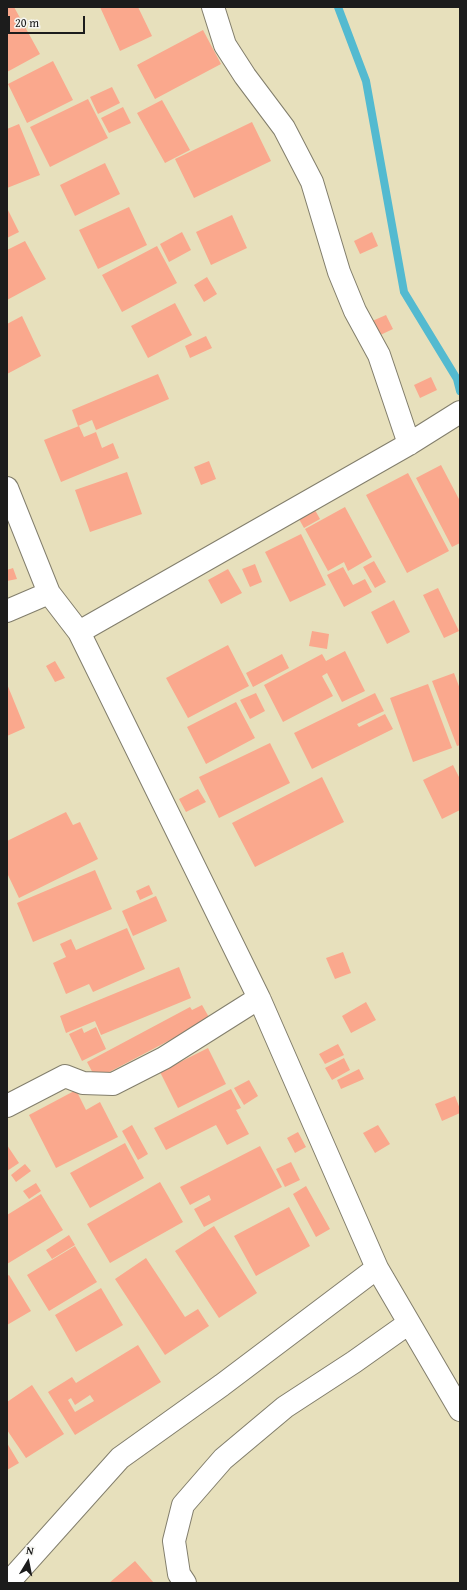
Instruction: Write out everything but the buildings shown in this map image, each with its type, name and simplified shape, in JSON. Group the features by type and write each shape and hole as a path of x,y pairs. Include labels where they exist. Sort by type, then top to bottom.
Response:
{"street":[{"path":"213,7 225,46 245,76 284,128 312,182 339,272 355,311 379,355 409,444"},
{"path":"79,632 409,444 454,416"},
{"path":"7,488 49,594 79,632 259,998 377,1268 460,1410"},
{"path":"7,611 49,594"},
{"path":"7,1106 64,1076 83,1083 113,1084 164,1058 259,998"},
{"path":"8,1583 120,1458 222,1385 377,1268"},
{"path":"185,1583 179,1574 174,1541 184,1505 223,1459 285,1407 354,1362 408,1323"}],"waterway":[{"path":"338,7 366,81 404,292 457,379 460,391"}]}
